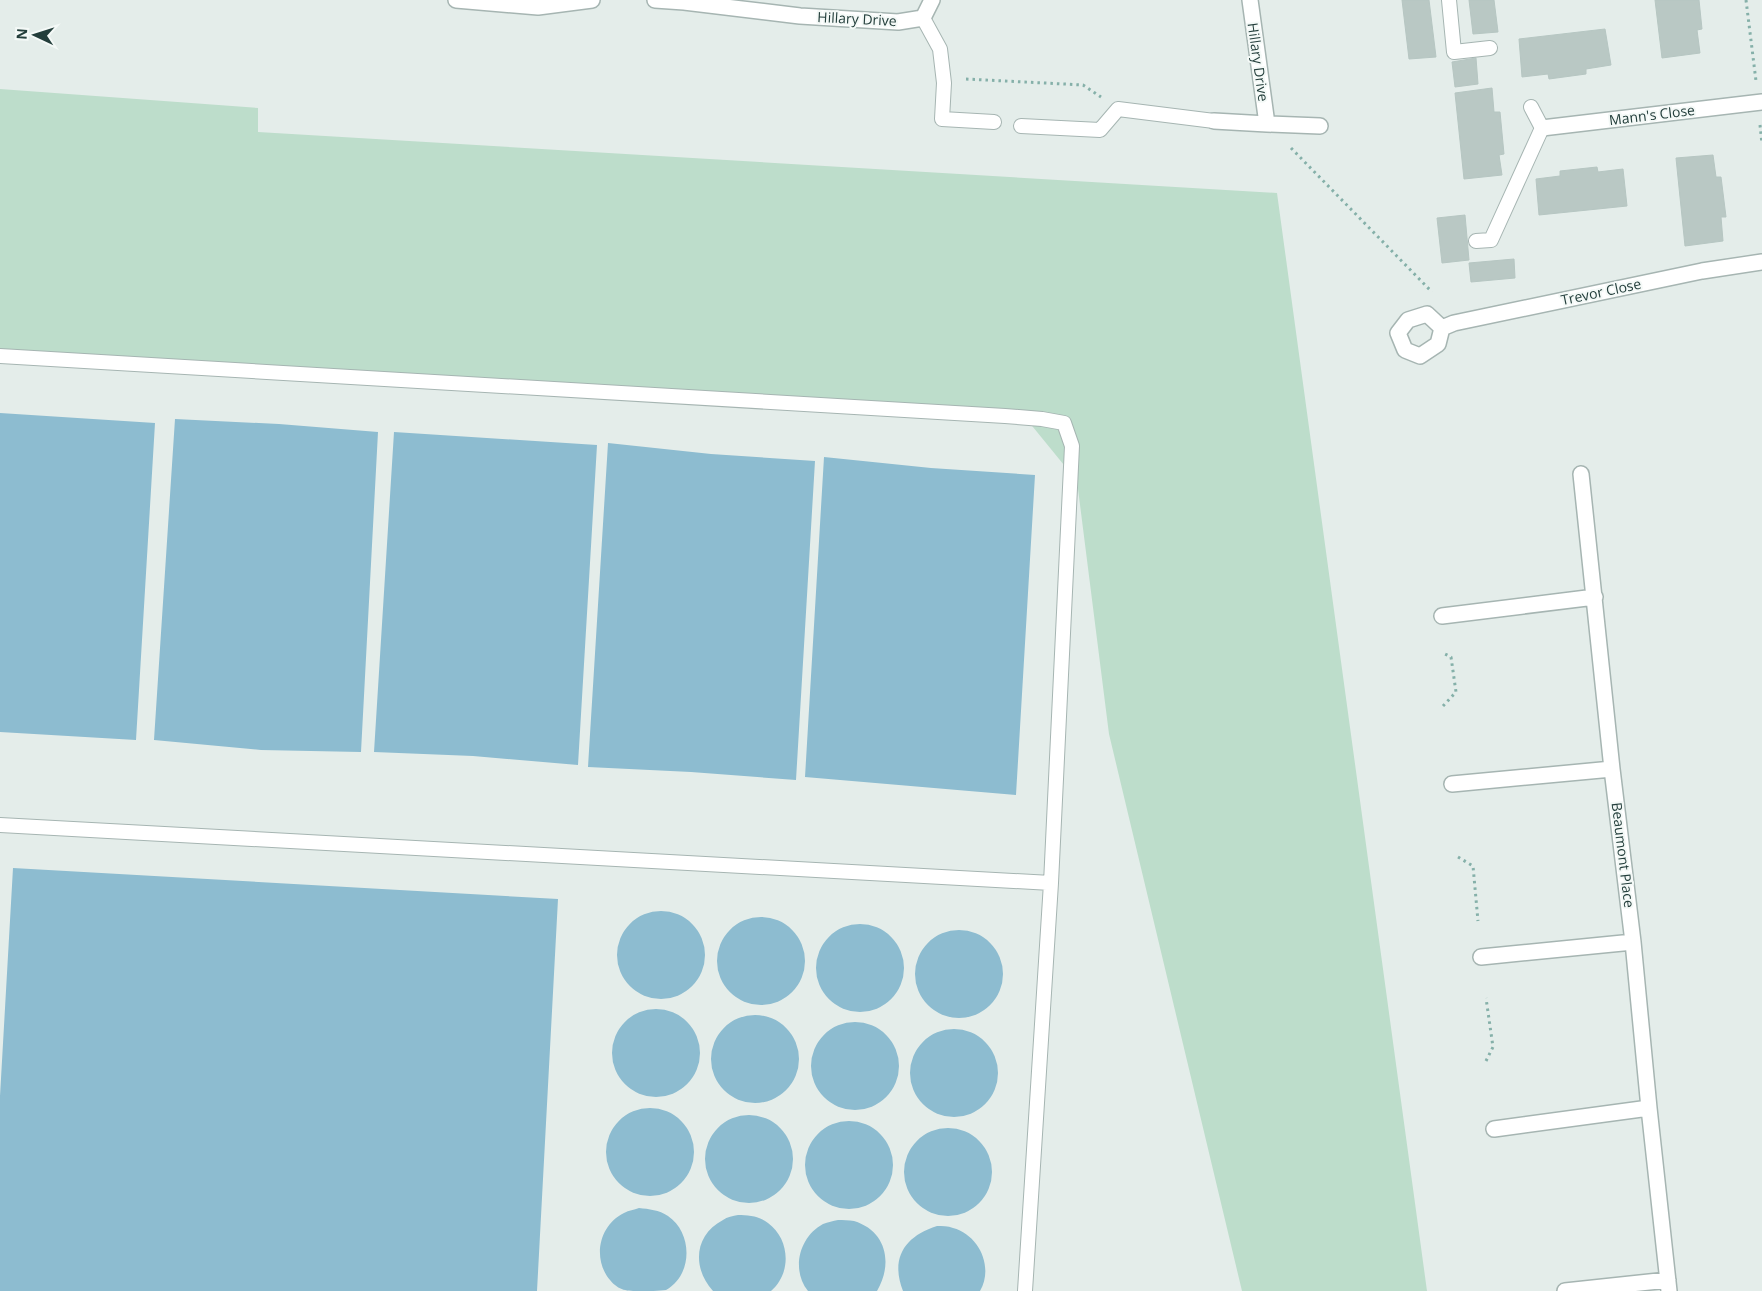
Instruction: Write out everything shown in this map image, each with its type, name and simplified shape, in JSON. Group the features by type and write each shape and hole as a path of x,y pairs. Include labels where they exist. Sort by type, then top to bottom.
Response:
{"street":[{"path":"456,0 538,7 592,0"},
{"name":"Hillary Drive","path":"655,0 684,1 800,16 898,22 923,18"},
{"path":"923,18 932,0"},
{"name":"Hillary Drive","path":"1250,0 1267,124"},
{"name":"Mann's Close","path":"1542,128 1760,102"},
{"name":"Hillary Drive","path":"1214,121 1320,126"},
{"name":"Trevor Close","path":"1448,325 1702,271 1762,262"},
{"name":"Beaumont Place","path":"1566,1291 1669,1285 1581,474"},
{"path":"1442,616 1595,597"},
{"path":"1452,784 1612,769"},
{"path":"1482,957 1633,942"},
{"path":"1494,1129 1649,1108"}],"lane":[{"path":"1449,0 1454,52 1490,48"},
{"path":"923,18 940,50 943,78 942,119 994,122"},
{"path":"1476,241 1490,240 1542,128 1531,108"},
{"path":"1021,126 1100,130 1118,109 1214,121"},
{"path":"0,356 985,415 1042,419 1064,423 1072,446 1051,883 1025,1291"},
{"path":"0,825 1051,883"}],"path":[{"path":"1746,0 1760,102 1762,144"},
{"path":"943,78 1083,85 1118,109"},
{"path":"1267,124 1438,298 1448,325"},
{"path":"1443,706 1456,692 1451,657 1444,654"},
{"path":"1458,857 1473,866 1478,921"},
{"path":"1486,998 1493,1047 1486,1061"}],"green space":[{"path":"0,89 258,108 258,132 1277,193 1427,1291 1242,1291 1109,734 1077,481 1024,416 0,358"}],"water":[{"path":"0,413 155,423 136,740 0,732"},
{"path":"175,419 279,424 378,432 361,752 261,750 154,740"},
{"path":"394,432 597,445 578,765 473,756 374,752"},
{"path":"608,443 711,454 815,461 796,780 588,767"},
{"path":"824,457 931,468 1035,475 1016,795 805,777"},
{"path":"13,868 558,899 537,1291 0,1291 0,1096"},
{"path":"661,911 678,915 692,924 701,938 705,955 701,972 692,986 678,995 661,999 644,995 630,986 621,972 617,955 621,938 630,924 644,915"},
{"path":"761,917 778,921 792,930 801,944 805,961 801,978 792,992 778,1001 761,1005 744,1001 730,992 721,978 717,961 721,944 730,930 744,921"},
{"path":"860,924 877,928 891,937 900,951 904,968 900,985 891,999 877,1008 860,1012 843,1008 829,999 820,985 816,968 820,951 829,937 843,928"},
{"path":"959,930 976,934 990,943 999,957 1003,974 999,991 990,1005 976,1014 959,1018 942,1014 928,1005 919,991 915,974 919,957 928,943 942,934"},
{"path":"656,1009 673,1013 687,1022 696,1036 700,1053 696,1070 687,1084 673,1093 656,1097 639,1093 625,1084 616,1070 612,1053 616,1036 625,1022 639,1013"},
{"path":"755,1015 772,1019 786,1028 795,1042 799,1059 795,1076 786,1090 772,1099 755,1103 738,1099 724,1090 715,1076 711,1059 715,1042 724,1028 738,1019"},
{"path":"855,1022 872,1026 886,1035 895,1049 899,1066 895,1083 886,1097 872,1106 855,1110 838,1106 824,1097 815,1083 811,1066 815,1049 824,1035 838,1026"},
{"path":"954,1029 971,1033 985,1042 994,1056 998,1073 994,1090 985,1104 971,1113 954,1117 937,1113 923,1104 914,1090 910,1073 914,1056 923,1042 937,1033"},
{"path":"650,1108 667,1112 681,1121 690,1135 694,1152 690,1169 681,1183 667,1192 650,1196 633,1192 619,1183 610,1169 606,1152 610,1135 619,1121 633,1112"},
{"path":"749,1115 766,1119 780,1128 789,1142 793,1159 789,1176 780,1190 766,1199 749,1203 732,1199 718,1190 709,1176 705,1159 709,1142 718,1128 732,1119"},
{"path":"849,1121 866,1125 880,1134 889,1148 893,1165 889,1182 880,1196 866,1205 849,1209 832,1205 818,1196 809,1182 805,1165 809,1148 818,1134 832,1125"},
{"path":"948,1128 965,1132 979,1141 988,1155 992,1172 988,1189 979,1203 965,1212 948,1216 931,1212 917,1203 908,1189 904,1172 908,1155 917,1141 931,1132"},
{"path":"639,1208 665,1214 676,1223 682,1233 685,1243 685,1264 675,1283 666,1290 624,1290 613,1284 604,1272 600,1253 604,1234 615,1218"},
{"path":"738,1215 753,1216 765,1221 781,1238 786,1256 785,1266 778,1284 771,1291 713,1291 706,1282 699,1262 699,1252 706,1234 713,1226 725,1219"},
{"path":"838,1220 854,1221 865,1226 874,1232 880,1240 884,1250 885,1270 877,1291 808,1291 803,1283 799,1264 803,1245 808,1237 823,1224"},
{"path":"937,1226 949,1227 962,1232 977,1245 982,1253 985,1272 984,1282 980,1291 903,1291 898,1268 903,1250 916,1236"}],"building":[{"path":"1402,0 1429,0 1436,57 1409,59"},
{"path":"1469,0 1494,0 1498,32 1473,34"},
{"path":"1655,0 1699,0 1702,29 1697,30 1700,53 1662,58"},
{"path":"1605,29 1611,65 1586,69 1586,74 1549,79 1548,74 1522,77 1519,39"},
{"path":"1476,58 1478,84 1455,87 1452,62"},
{"path":"1492,88 1494,112 1500,112 1504,154 1499,155 1502,175 1464,179 1455,93"},
{"path":"1713,155 1716,177 1721,177 1726,217 1721,217 1723,241 1685,246 1676,158"},
{"path":"1597,167 1598,172 1623,169 1627,206 1539,215 1536,179 1560,176 1560,171"},
{"path":"1465,215 1469,260 1442,263 1437,218"},
{"path":"1514,259 1515,278 1471,282 1469,263"}]}
